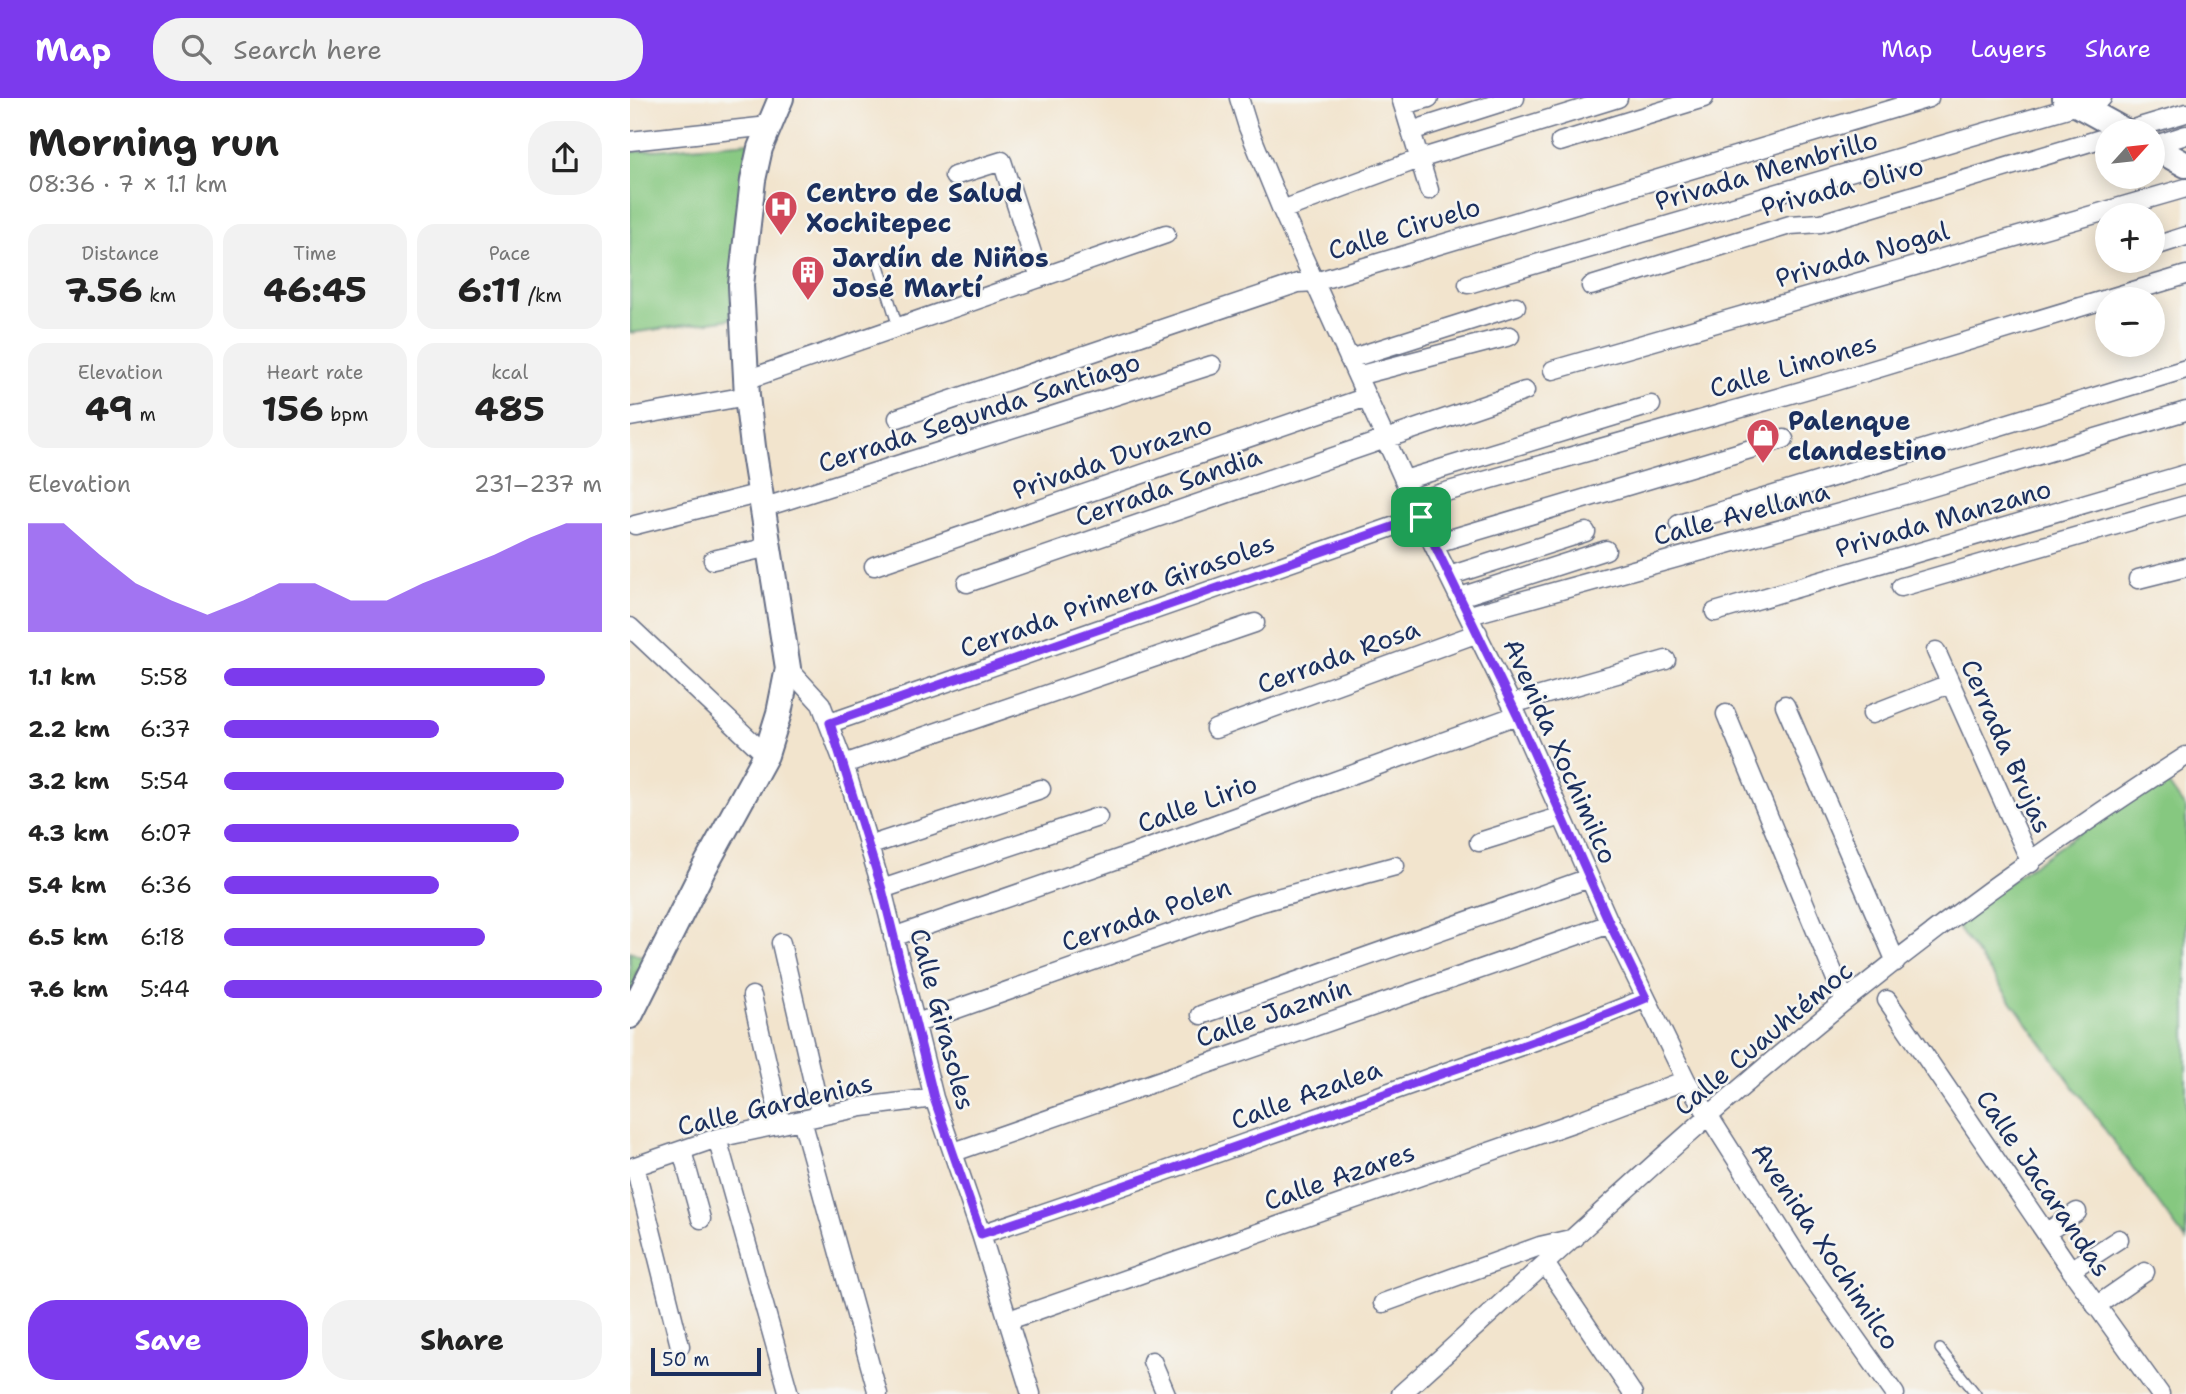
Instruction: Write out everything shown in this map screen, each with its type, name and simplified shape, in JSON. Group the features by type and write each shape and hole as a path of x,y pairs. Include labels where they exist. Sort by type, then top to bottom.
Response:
{"street":[{"path":"630,1016 703,870 766,755 779,713 788,668 746,388 741,285 753,180 760,148 781,98"},
{"name":"Avenida Xochimilco","path":"1239,98 1282,210 1433,544 1515,710 1610,924 1686,1080 1802,1263 1895,1394"},
{"path":"1429,98 1402,102 1429,190"},
{"path":"1411,131 1515,98"},
{"path":"1282,210 1419,159 1618,98"},
{"path":"1560,142 1704,98"},
{"name":"Calle Ciruelo","path":"898,418 1285,287 1315,282 1929,98"},
{"name":"Privada Membrillo","path":"1468,285 2072,102 2102,98"},
{"path":"2072,102 2103,119"},
{"path":"2165,119 2186,113"},
{"path":"630,141 769,126"},
{"path":"2165,142 2186,135"},
{"name":"Privada Olivo","path":"1591,286 1790,225 1821,223 2095,141"},
{"path":"2165,153 2186,164"},
{"path":"954,176 1002,161 1040,278"},
{"name":"Privada Nogal","path":"1553,370 2186,188"},
{"path":"630,417 746,388 898,327 1166,234"},
{"path":"2165,243 2186,236"},
{"name":"Calle Limones","path":"1418,509 2186,275"},
{"path":"1349,359 1516,306"},
{"path":"1357,376 1510,336"},
{"name":"Cerrada Segunda Santiago","path":"635,526 762,500 1212,365"},
{"path":"1679,524 2186,369"},
{"name":"Cerrada Sandia","path":"967,583 1525,391"},
{"name":"Privada Durazno","path":"874,566 1367,397"},
{"path":"1404,480 1651,405"},
{"name":"Calle Avellana","path":"1470,615 1912,493 2186,411"},
{"path":"1433,544 1784,439"},
{"name":"Privada Manzano","path":"1715,612 2186,474"},
{"path":"1900,587 2186,505"},
{"name":"Cerrada Primera Girasoles","path":"830,723 1418,509"},
{"path":"1449,576 1586,532"},
{"path":"713,560 769,547"},
{"path":"1460,597 1606,550"},
{"path":"2138,579 2186,567"},
{"path":"844,764 1255,624"},
{"path":"630,627 766,755"},
{"name":"Cerrada Rosa","path":"1215,729 1478,633"},
{"name":"Cerrada Brujas","path":"1936,651 2031,863"},
{"name":"Calle Lirio","path":"894,937 1144,850 1515,710 1667,660"},
{"name":"Calle Girasoles","path":"788,668 821,704 844,764 882,889 934,1098 981,1234 1031,1394"},
{"path":"1872,714 1949,684"},
{"path":"1785,705 1896,962"},
{"path":"1726,714 1845,1001"},
{"name":"Calle Cuauhtémoc","path":"1401,1394 1708,1118 1845,1001 2031,863 2186,756"},
{"path":"867,845 1041,789"},
{"path":"1479,842 1562,816"},
{"path":"882,889 1098,817"},
{"name":"Cerrada Polen","path":"917,1023 1251,905 1395,866"},
{"path":"1201,1015 1589,878"},
{"name":"Calle Jazmín","path":"954,1152 1610,924"},
{"path":"781,943 821,1116"},
{"path":"752,996 781,1124"},
{"name":"Calle Azalea","path":"981,1234 1153,1177 1458,1069 1646,998"},
{"name":"Calle Jacarandas","path":"1887,1000 2071,1270 2160,1394"},
{"name":"Calle Azares","path":"1009,1320 1575,1122 1686,1080"},
{"name":"Calle Gardenias","path":"633,1167 717,1138 862,1107 934,1098"},
{"path":"802,1120 878,1394"},
{"path":"717,1138 789,1394"},
{"path":"682,1151 701,1219"},
{"path":"633,1167 680,1346"},
{"path":"2046,1232 2077,1212"},
{"path":"1383,1303 1540,1246 1575,1238"},
{"path":"2071,1270 2119,1239"},
{"path":"1546,1265 1633,1394"},
{"path":"2096,1306 2145,1272"},
{"path":"1152,1361 1166,1394"}],"lane":[{"path":"877,259 898,327"},
{"path":"1940,1349 1976,1394"}],"green space":[{"path":"749,142 739,201 730,319 630,333 630,152"},
{"path":"2162,775 2186,809 2186,1241 1953,921"},
{"path":"630,951 648,959 630,1000"}],"place":[{"name":"Centro de Salud Xochitepec","path":"781,237"},
{"name":"Jardín de Niños José Martí","path":"808,302"},
{"name":"Palenque clandestino","path":"1763,465"}],"route":[{"path":"1421,517 1517,715 1646,998 1458,1069 1153,1177 981,1234 934,1098 882,889 830,723 1421,517"}]}
